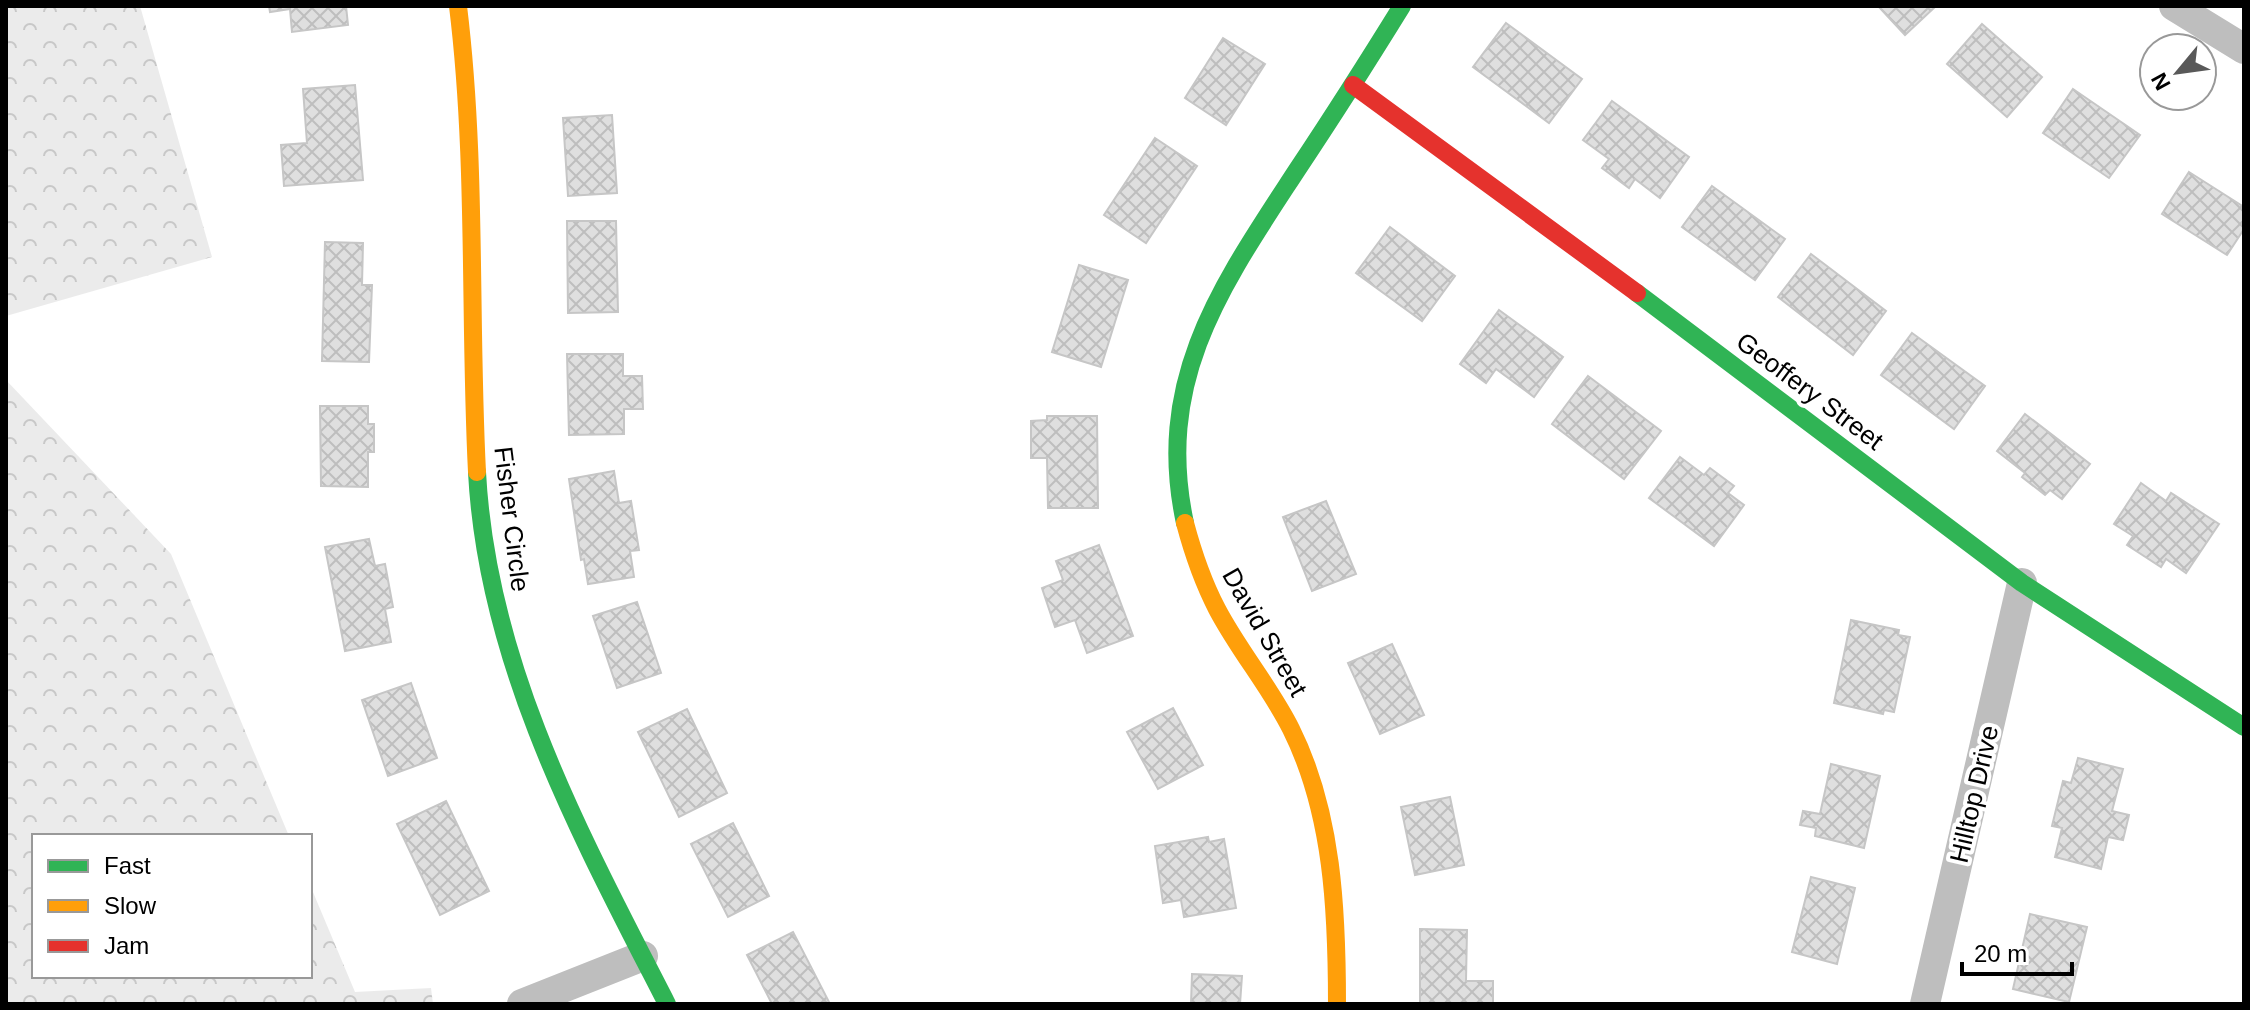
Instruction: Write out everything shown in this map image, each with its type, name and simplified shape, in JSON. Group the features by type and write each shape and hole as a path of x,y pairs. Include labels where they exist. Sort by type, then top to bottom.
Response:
{"street":[{"name":"Fisher Circle","path":"458,6 466,65 473,183 475,444 482,532 490,575 514,670 547,762 667,1004"},
{"name":"David Street","path":"1337,1004 1338,936 1334,880 1312,785 1300,749 1280,707 1217,609 1201,575 1191,548 1184,508 1177,437 1186,377 1204,327 1230,275 1402,6"},
{"path":"2174,6 2244,49"},
{"name":"Geoffery Street","path":"1353,85 1601,266 2022,583 2244,727"},
{"name":"Hilltop Drive","path":"1925,1004 2022,583"},
{"path":"522,1004 643,956"}],"green space":[{"path":"6,6 140,6 212,257 6,316"},
{"path":"6,380 171,554 288,834 32,834 32,978 312,978 312,890 355,992 431,988 433,1004 6,1004"}],"building":[{"path":"269,6 346,6 348,25 292,32 290,9 270,12"},
{"path":"1878,6 1936,6 1905,35"},
{"path":"1506,23 1582,79 1549,123 1473,67"},
{"path":"1982,24 2042,77 2007,117 1947,64"},
{"path":"1223,38 1265,64 1226,125 1185,98"},
{"path":"355,85 363,180 284,186 281,145 307,143 303,89"},
{"path":"2073,89 2140,135 2109,178 2043,133"},
{"path":"1612,101 1689,157 1660,198 1635,179 1629,188 1602,168 1609,159 1583,140"},
{"path":"612,115 617,193 568,196 563,118"},
{"path":"1155,138 1197,166 1146,243 1104,215"},
{"path":"2189,172 2244,207 2244,229 2227,255 2162,214"},
{"path":"1712,186 1785,239 1755,280 1682,227"},
{"path":"567,221 616,221 618,312 568,313"},
{"path":"1390,227 1455,276 1422,321 1356,273"},
{"path":"325,242 363,243 362,285 372,285 369,362 322,361"},
{"path":"1811,254 1886,311 1853,355 1778,297"},
{"path":"1079,265 1128,280 1101,367 1052,352"},
{"path":"1499,310 1563,357 1534,397 1496,369 1486,383 1460,364"},
{"path":"1912,333 1985,386 1954,429 1881,375"},
{"path":"567,354 623,354 623,376 642,376 643,409 624,409 624,434 569,435"},
{"path":"1588,376 1661,431 1624,479 1552,424"},
{"path":"320,406 368,406 368,424 374,424 374,452 368,452 368,487 321,486"},
{"path":"2025,414 2090,464 2062,499 2050,490 2045,495 2022,477 2025,473 1997,451"},
{"path":"1047,416 1097,416 1098,508 1048,508 1047,458 1031,458 1031,421 1047,420"},
{"path":"1680,457 1704,475 1710,468 1734,486 1728,493 1744,505 1714,546 1649,498"},
{"path":"614,471 619,503 631,501 639,550 630,551 634,577 588,584 584,559 581,560 569,479"},
{"path":"2141,483 2166,501 2171,493 2219,524 2186,573 2166,559 2161,567 2127,545 2133,536 2114,524"},
{"path":"1326,501 1356,574 1312,591 1283,517"},
{"path":"369,539 375,566 385,564 393,607 385,609 391,642 345,651 325,547"},
{"path":"1099,545 1133,636 1087,653 1075,620 1055,627 1042,588 1063,580 1056,561"},
{"path":"637,602 661,673 617,688 593,616"},
{"path":"1851,620 1899,630 1898,635 1910,637 1894,712 1884,710 1883,714 1834,703"},
{"path":"1392,644 1424,715 1380,734 1348,663"},
{"path":"411,683 437,758 388,776 362,700"},
{"path":"1173,708 1203,765 1158,789 1127,732"},
{"path":"687,709 727,793 679,817 638,732"},
{"path":"2078,758 2123,769 2112,811 2129,815 2123,840 2108,837 2101,869 2055,857 2062,828 2052,826 2063,781 2071,783"},
{"path":"1831,764 1880,776 1864,848 1815,836 1816,828 1800,825 1803,811 1820,814"},
{"path":"1450,797 1464,865 1415,875 1401,807"},
{"path":"446,801 489,891 440,915 397,824"},
{"path":"733,823 769,896 728,917 691,844"},
{"path":"1208,837 1209,842 1224,839 1236,908 1184,917 1181,900 1163,903 1155,846"},
{"path":"1811,877 1855,888 1837,964 1792,952"},
{"path":"2030,914 2087,927 2069,1002 2013,989"},
{"path":"1420,929 1467,930 1466,981 1493,981 1493,1004 1420,1004"},
{"path":"793,932 830,1004 772,1004 747,955"},
{"path":"1192,974 1242,976 1240,1004 1191,1004"}],"traffic: fast":[{"path":"1185,523 1178,471 1179,423 1187,378 1201,336 1220,294 1244,253 1402,6"},
{"path":"1637,293 2022,583 2244,727"},
{"path":"477,472 485,543 499,613 519,681 572,813 667,1004"}],"traffic: slow":[{"path":"458,6 468,122 477,472"},
{"path":"1185,523 1212,599 1291,729 1316,794 1334,899 1337,1004"}],"traffic: jam":[{"path":"1353,85 1637,293"}]}
